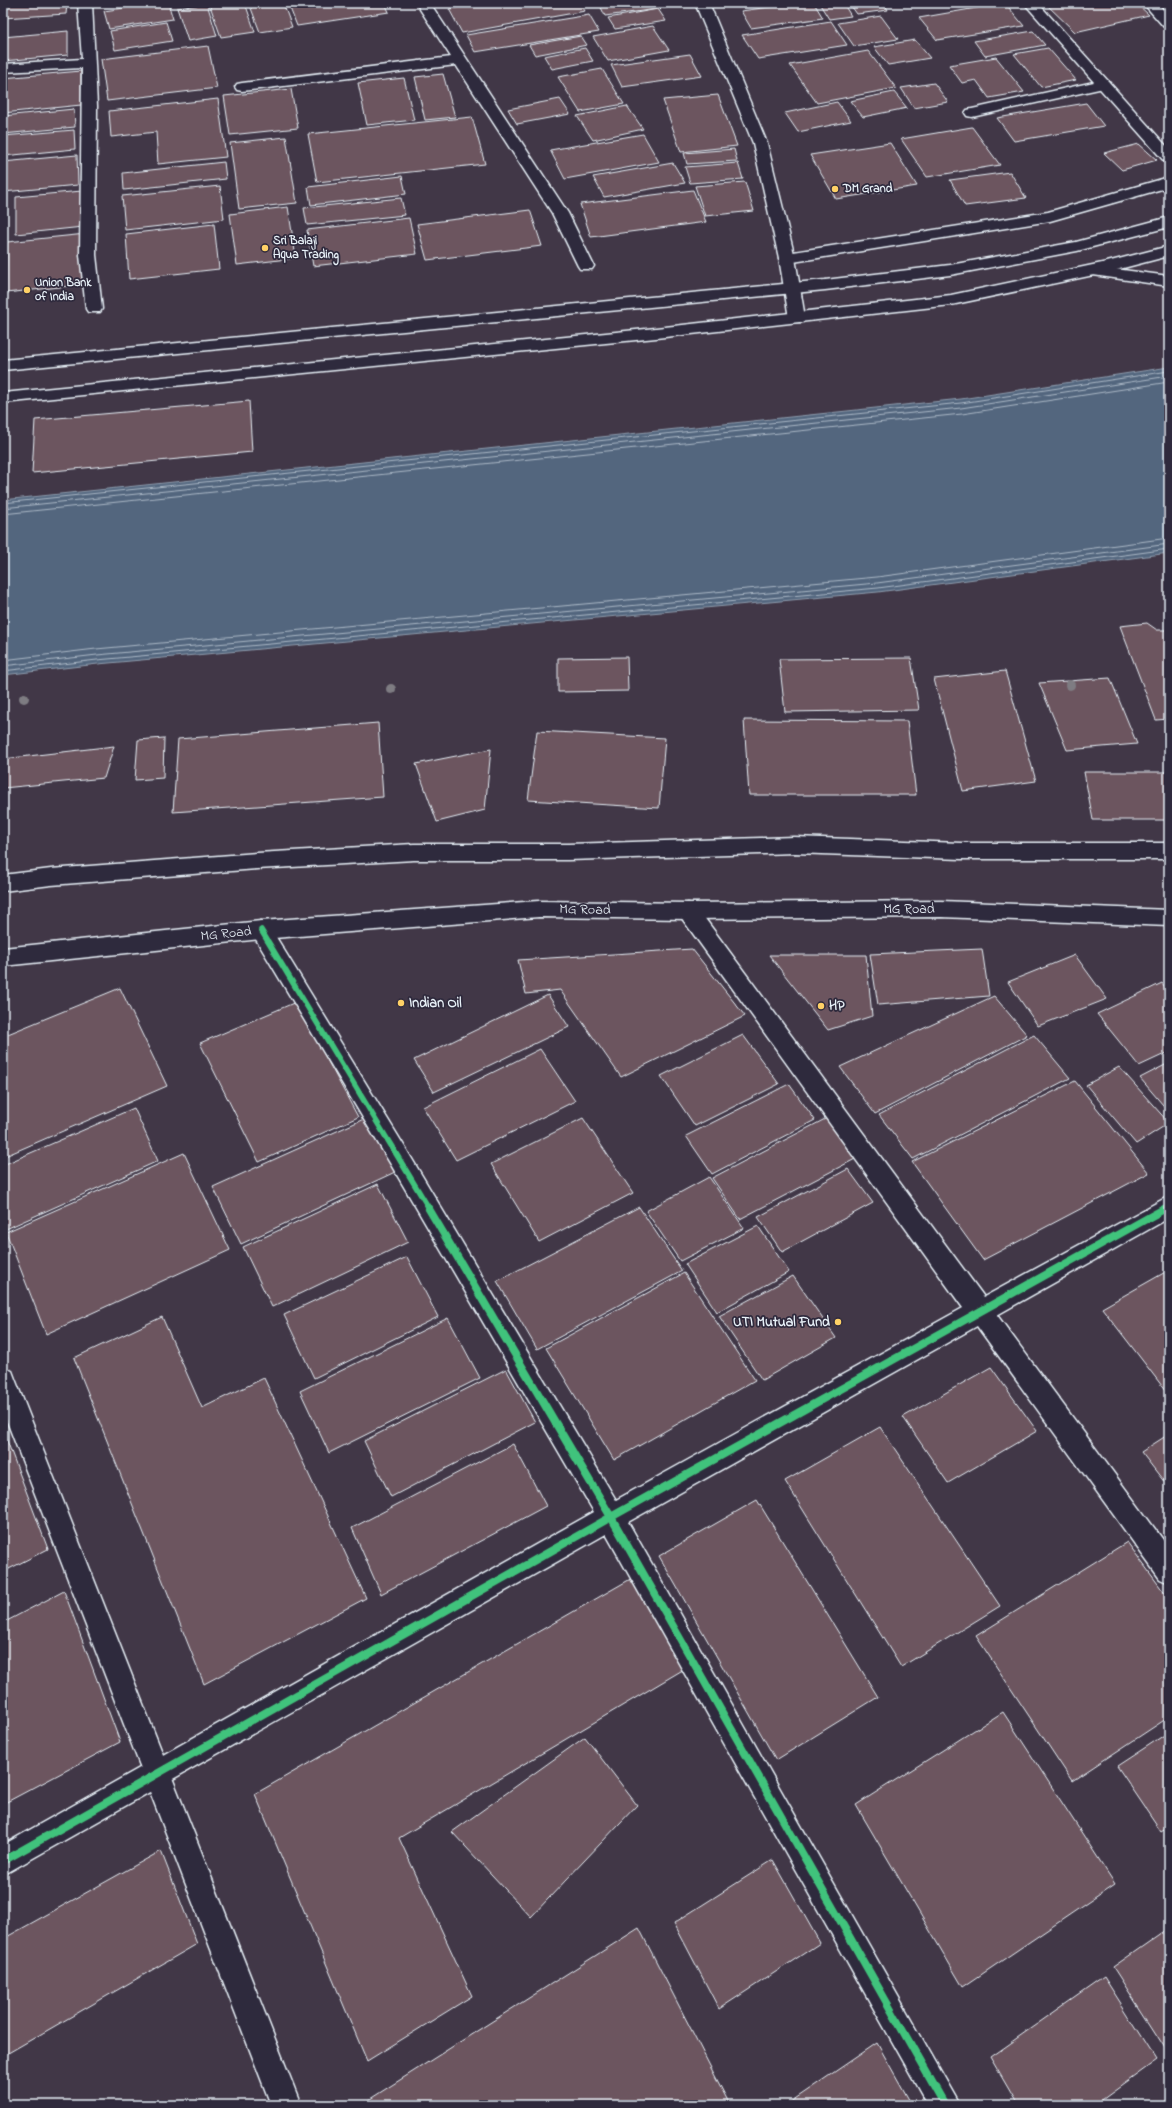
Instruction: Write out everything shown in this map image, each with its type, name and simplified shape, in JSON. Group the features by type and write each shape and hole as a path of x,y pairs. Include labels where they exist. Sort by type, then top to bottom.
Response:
{"main road":[{"path":"85,3 90,106 88,255 94,309"},
{"path":"423,3 560,213 586,266"},
{"path":"702,3 760,143 787,258 797,318"},
{"path":"1031,3 1169,158"},
{"path":"1150,3 1169,24"},
{"path":"242,87 460,60"},
{"path":"3,68 89,63"},
{"path":"972,113 1103,84"},
{"path":"787,258 1050,216 1169,182"},
{"path":"3,365 793,288 950,270 1077,246 1169,222"},
{"path":"3,398 797,318 951,300 1092,271 1169,251"},
{"path":"1092,271 1169,281"},
{"path":"3,883 51,876 257,861 414,852 568,852 794,845 961,851 1169,851"},
{"name":"MG Road","path":"3,957 261,930 539,909 688,911 941,909 1169,918"},
{"path":"688,911 1169,1570"},
{"path":"261,930 398,1156 611,1517 945,2105"},
{"path":"3,1861 611,1517 1169,1206"},
{"path":"3,1379 286,2105"}],"water":[{"path":"1169,367 1169,553 878,592 98,664 3,675 3,500 961,399"}],"building":[{"path":"3,3 67,3 66,14 3,18"},
{"path":"157,3 168,3 173,19 109,29 104,11"},
{"path":"209,3 245,3 255,32 221,37"},
{"path":"249,3 283,3 292,27 260,32"},
{"path":"288,3 385,3 389,12 297,26"},
{"path":"486,3 580,3 585,11 462,33 449,9"},
{"path":"599,3 670,3 672,7 605,16"},
{"path":"798,3 814,3 823,18 751,28 741,11"},
{"path":"819,3 843,3 851,16 829,19"},
{"path":"849,3 884,3 888,10 857,14"},
{"path":"1005,3 1024,26 937,40 919,18"},
{"path":"1136,3 1149,15 1075,32 1046,4"},
{"path":"207,4 217,36 188,41 177,8"},
{"path":"658,9 666,21 615,29 608,18"},
{"path":"589,15 599,32 475,52 466,35"},
{"path":"881,16 898,39 854,46 838,23"},
{"path":"831,21 847,45 758,59 742,35"},
{"path":"166,22 172,41 115,50 110,31"},
{"path":"653,26 669,50 608,61 593,37"},
{"path":"68,31 68,55 3,61 3,37"},
{"path":"1033,31 1045,45 985,56 974,41"},
{"path":"581,36 587,45 535,55 529,45"},
{"path":"915,40 930,58 888,65 874,47"},
{"path":"208,46 217,88 107,101 101,59"},
{"path":"585,48 593,61 552,69 544,56"},
{"path":"1048,48 1076,80 1041,87 1014,54"},
{"path":"868,51 896,88 817,103 790,65"},
{"path":"690,54 702,76 622,87 611,65"},
{"path":"996,57 1024,92 989,98 976,80 962,83 949,65"},
{"path":"602,69 624,104 580,112 558,77"},
{"path":"81,71 81,105 3,113 3,78"},
{"path":"443,74 455,117 425,120 415,77"},
{"path":"404,78 414,120 367,125 358,83"},
{"path":"934,83 948,102 914,108 901,88"},
{"path":"291,89 298,128 230,135 224,96"},
{"path":"894,92 907,108 863,117 850,101"},
{"path":"718,95 737,146 681,152 663,100"},
{"path":"218,99 226,157 158,164 156,132 111,137 109,111"},
{"path":"560,99 570,114 517,124 508,109"},
{"path":"837,102 851,121 798,132 785,113"},
{"path":"1086,103 1104,126 1014,141 997,118"},
{"path":"627,106 643,129 593,140 577,116"},
{"path":"74,109 75,127 3,134 3,116"},
{"path":"472,117 485,164 317,182 308,134"},
{"path":"972,127 1000,165 927,177 901,139"},
{"path":"74,130 75,149 3,156 3,136"},
{"path":"643,134 659,162 565,179 550,150"},
{"path":"286,137 297,203 239,209 230,143"},
{"path":"890,143 917,186 836,199 810,155"},
{"path":"1139,144 1157,160 1122,170 1104,153"},
{"path":"734,149 737,161 687,164 684,153"},
{"path":"77,155 78,185 3,192 3,162"},
{"path":"224,162 226,179 124,190 123,173"},
{"path":"673,163 685,183 604,197 593,177"},
{"path":"738,163 743,179 690,183 685,167"},
{"path":"1010,172 1026,198 965,206 950,180"},
{"path":"402,176 406,194 311,205 308,187"},
{"path":"745,182 754,211 705,216 695,186"},
{"path":"220,186 224,219 125,230 122,196"},
{"path":"693,190 706,222 591,237 580,204"},
{"path":"82,191 83,227 16,234 16,197"},
{"path":"401,198 405,215 307,225 304,208"},
{"path":"3,201 6,201 5,236 3,236"},
{"path":"288,207 296,258 237,265 230,214"},
{"path":"530,210 542,246 427,260 417,224"},
{"path":"409,218 417,254 313,266 307,230"},
{"path":"214,224 219,269 129,279 126,234"},
{"path":"86,234 87,284 6,293 7,242"},
{"path":"249,401 252,452 32,473 35,420"},
{"path":"1147,623 1157,630 1169,630 1169,719 1156,720 1120,626"},
{"path":"627,657 628,691 558,692 558,658"},
{"path":"911,658 919,710 785,712 779,659"},
{"path":"1005,671 1036,781 963,791 934,679"},
{"path":"1110,678 1137,744 1067,750 1039,683"},
{"path":"744,720 907,721 916,795 749,795"},
{"path":"378,723 383,797 173,812 178,739"},
{"path":"537,731 665,738 659,808 528,800"},
{"path":"164,738 163,778 135,780 138,740"},
{"path":"114,746 104,778 3,788 3,759"},
{"path":"491,749 485,810 437,822 416,764"},
{"path":"1084,772 1169,772 1169,820 1093,820"},
{"path":"692,949 745,1016 621,1077 560,990 526,994 518,960"},
{"path":"982,949 989,996 878,1005 870,954"},
{"path":"769,955 866,955 872,1016 828,1030"},
{"path":"1075,955 1107,999 1038,1026 1008,982"},
{"path":"1162,983 1169,992 1169,1052 1139,1066 1097,1014"},
{"path":"120,988 167,1086 3,1157 3,1036"},
{"path":"548,995 569,1027 434,1092 414,1060"},
{"path":"994,996 1027,1035 875,1114 840,1067"},
{"path":"296,1002 358,1117 259,1162 200,1043"},
{"path":"743,1035 779,1084 695,1126 661,1076"},
{"path":"1034,1035 1070,1078 913,1159 879,1115"},
{"path":"540,1049 575,1101 456,1160 423,1107"},
{"path":"1169,1063 1169,1112 1140,1078"},
{"path":"1119,1067 1169,1123 1136,1144 1086,1085"},
{"path":"1075,1081 1149,1173 983,1260 912,1162"},
{"path":"789,1084 815,1120 712,1174 686,1136"},
{"path":"134,1108 158,1161 6,1229 3,1222 3,1165"},
{"path":"366,1118 395,1172 241,1244 213,1187"},
{"path":"583,1118 633,1193 539,1242 491,1164"},
{"path":"827,1118 857,1158 740,1219 712,1178"},
{"path":"184,1153 230,1250 46,1334 6,1232"},
{"path":"848,1169 873,1203 782,1252 758,1217"},
{"path":"709,1177 744,1228 680,1261 646,1211"},
{"path":"378,1184 408,1242 272,1307 243,1247"},
{"path":"639,1207 682,1271 537,1349 497,1281"},
{"path":"758,1226 789,1272 717,1312 685,1264"},
{"path":"407,1257 438,1317 314,1378 284,1315"},
{"path":"1169,1270 1169,1395 1102,1308"},
{"path":"684,1273 755,1380 614,1460 546,1348"},
{"path":"793,1276 836,1338 762,1380 719,1316"},
{"path":"162,1317 202,1408 264,1378 366,1598 204,1684 74,1358"},
{"path":"448,1318 480,1378 329,1453 300,1391"},
{"path":"991,1367 1037,1431 948,1483 903,1417"},
{"path":"506,1369 535,1422 391,1497 364,1441"},
{"path":"880,1427 1000,1606 901,1667 785,1481"},
{"path":"1169,1434 1169,1488 1141,1452"},
{"path":"6,1438 48,1549 3,1572 3,1440"},
{"path":"513,1444 546,1506 381,1594 352,1528"},
{"path":"757,1500 878,1697 776,1760 659,1556"},
{"path":"1127,1542 1169,1599 1169,1717 1072,1781 976,1636"},
{"path":"634,1577 686,1668 399,1838 472,1996 367,2061 255,1794"},
{"path":"64,1591 120,1742 3,1804 3,1623"},
{"path":"1003,1712 1115,1884 963,1987 856,1805"},
{"path":"1169,1732 1169,1826 1161,1831 1117,1766"},
{"path":"585,1737 637,1805 531,1917 452,1832"},
{"path":"161,1851 197,1944 3,2056 3,1939"},
{"path":"773,1860 820,1943 719,2009 674,1923"},
{"path":"639,1928 730,2105 372,2105 370,2099"},
{"path":"1169,1928 1169,2046 1165,2048 1113,1967"},
{"path":"1104,1977 1157,2060 1095,2105 1018,2105 990,2057"},
{"path":"877,2043 912,2105 786,2105"}],"cycle path":[{"path":"261,930 398,1156 611,1517 945,2105"},
{"path":"3,1861 611,1517 1169,1206"}],"place":[{"name":"DM Grand","path":"835,189"},
{"name":"Sri Balaji Aqua Trading","path":"265,248"},
{"name":"Union Bank of India","path":"27,290"},
{"name":"Indian Oil","path":"401,1003"},
{"name":"HP","path":"821,1006"},
{"name":"UTI Mutual Fund","path":"838,1322"}]}
